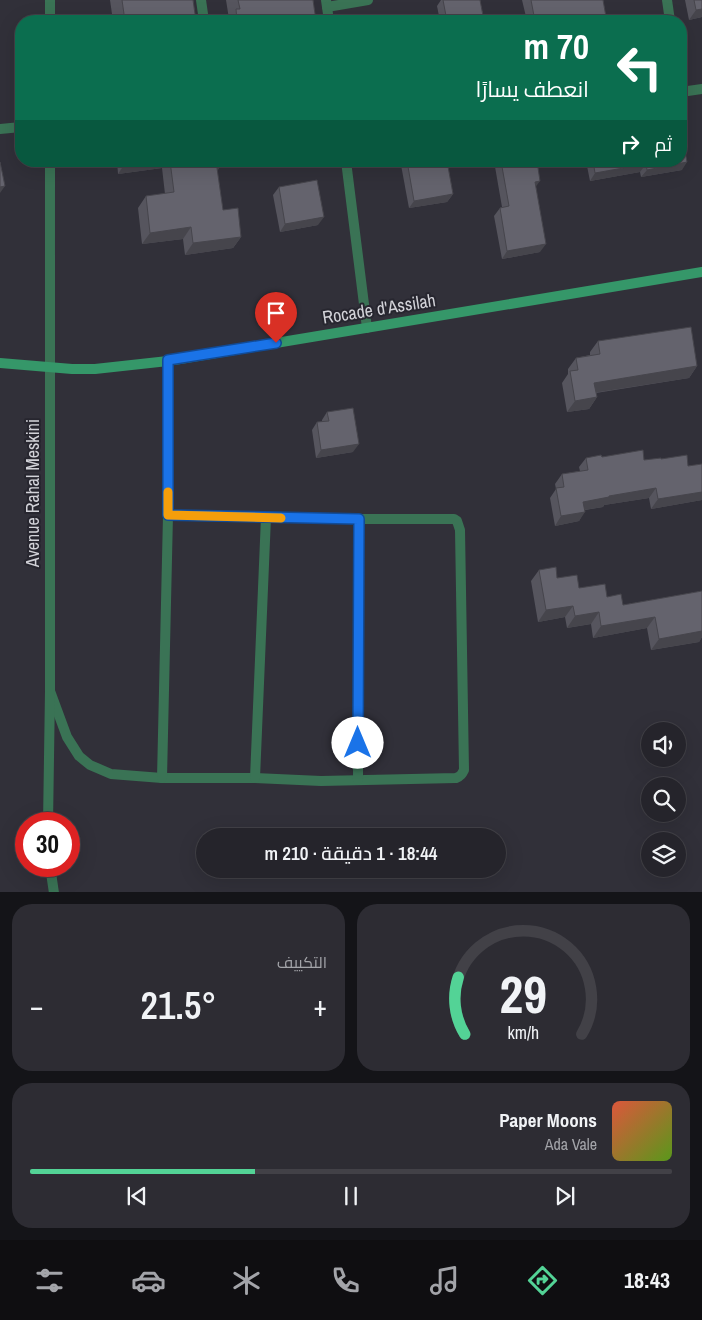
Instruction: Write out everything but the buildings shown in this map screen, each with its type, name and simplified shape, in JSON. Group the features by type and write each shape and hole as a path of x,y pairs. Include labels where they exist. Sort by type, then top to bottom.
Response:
{"street":[{"path":"50,0 50,15"},
{"path":"201,0 203,15"},
{"path":"327,3 368,0"},
{"path":"667,0 669,15"},
{"path":"687,91 702,89"},
{"path":"0,129 15,128"},
{"name":"Avenue Rahal Meskini","path":"48,812 50,167"},
{"path":"347,167 367,328"},
{"name":"Rocade d'Assilah","path":"0,363 49,368 95,369 168,360 702,272"},
{"path":"162,778 168,515 168,360"},
{"path":"50,691 67,737 79,756 90,765 111,774 162,778 254,778 321,781 460,777 464,770 460,539 457,521 454,519 168,515"},
{"path":"254,778 266,517"},
{"path":"358,780 359,519"},
{"path":"52,877 54,892"}],"slow traffic":[{"path":"168,492 168,515 281,518"}],"route":[{"path":"276,343 168,360 168,515 359,519 358,743"}]}
